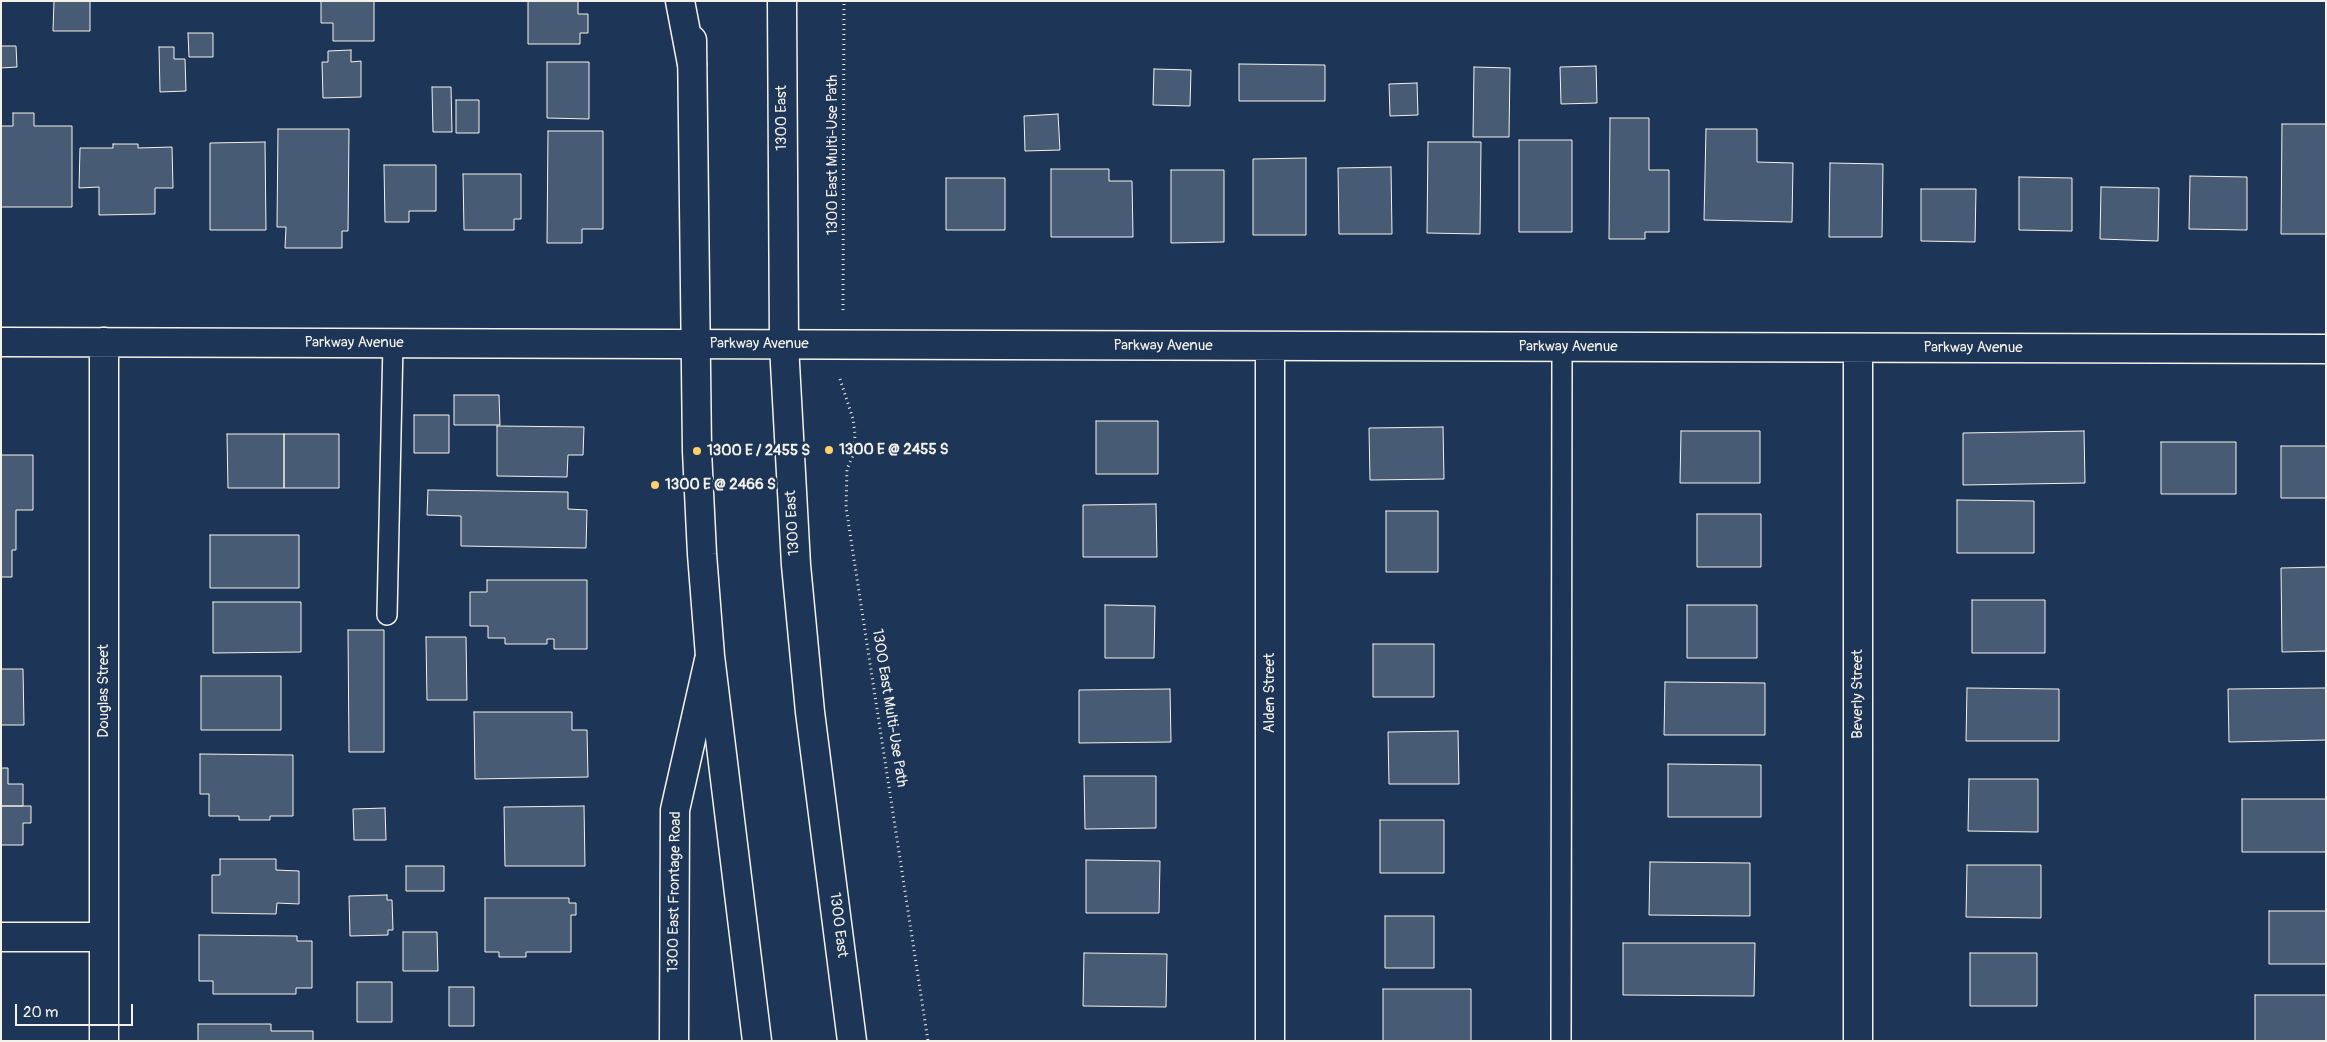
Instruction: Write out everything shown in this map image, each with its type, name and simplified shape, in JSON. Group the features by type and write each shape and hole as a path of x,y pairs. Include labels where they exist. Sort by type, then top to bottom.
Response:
{"main road":[{"path":"680,1 692,64"},
{"path":"692,1 697,451 702,554 710,656 757,1041"},
{"name":"1300 East","path":"782,1 784,345 796,565 808,693 852,1041"},
{"name":"Parkway Avenue","path":"1,342 2326,349"},
{"name":"Douglas Street","path":"104,342 104,1041"},
{"name":"Alden Street","path":"1270,346 1270,1041"},
{"name":"Beverly Street","path":"1858,348 1858,1041"},
{"name":"1300 East Frontage Road","path":"674,1041 675,810 710,656"},
{"path":"1,937 104,937"}],"lane":[{"path":"387,615 393,343"},
{"path":"1561,1041 1562,347"}],"path":[{"name":"1300 East Multi-Use Path","path":"843,309 844,1"},
{"name":"1300 East Multi-Use Path","path":"840,382 853,419 855,434 854,453 848,469 846,507 928,1041"}],"building":[{"path":"54,1 90,1 90,31 53,31"},
{"path":"321,1 374,1 374,41 333,41 333,23 321,23"},
{"path":"528,1 578,1 578,14 588,14 588,33 580,33 580,44 528,44"},
{"path":"188,33 213,33 213,57 189,57"},
{"path":"1,46 16,46 17,67 1,68"},
{"path":"159,47 174,47 174,59 185,59 186,91 160,92"},
{"path":"351,50 351,62 361,61 361,97 323,98 322,62 328,62 328,51"},
{"path":"547,62 589,62 589,119 547,118"},
{"path":"1239,64 1325,65 1325,101 1239,101"},
{"path":"1596,66 1597,103 1561,104 1560,67"},
{"path":"1474,67 1510,68 1509,137 1473,137"},
{"path":"1154,69 1191,70 1190,106 1153,105"},
{"path":"1417,83 1418,115 1390,116 1389,84"},
{"path":"432,87 451,87 452,132 433,132"},
{"path":"456,100 479,100 479,133 456,133"},
{"path":"13,113 34,113 34,126 72,126 72,207 1,207 1,126 13,126"},
{"path":"1058,114 1060,150 1025,151 1024,116"},
{"path":"1610,118 1649,118 1649,170 1669,170 1669,232 1645,232 1645,239 1609,239"},
{"path":"2282,124 2326,124 2326,234 2281,234"},
{"path":"278,129 349,129 348,231 342,231 342,248 285,248 286,227 277,227"},
{"path":"1706,129 1757,129 1757,162 1793,163 1792,222 1704,220"},
{"path":"548,131 603,131 603,229 582,229 582,243 547,243"},
{"path":"1519,140 1572,140 1572,232 1519,232"},
{"path":"265,142 266,230 210,230 210,143"},
{"path":"1428,142 1481,142 1480,234 1427,233"},
{"path":"113,144 138,144 138,148 172,147 173,188 155,188 155,214 99,215 99,187 79,188 80,148 113,148"},
{"path":"1306,158 1306,235 1253,235 1253,159"},
{"path":"1830,163 1883,164 1882,237 1829,237"},
{"path":"384,165 436,165 436,211 409,211 409,222 385,222"},
{"path":"1391,167 1392,234 1339,234 1338,168"},
{"path":"1051,169 1109,169 1109,181 1132,181 1133,237 1051,237"},
{"path":"1171,170 1224,170 1224,242 1171,243"},
{"path":"463,174 521,174 521,219 514,219 514,230 464,230"},
{"path":"2190,176 2247,177 2247,230 2189,229"},
{"path":"2019,177 2072,178 2072,231 2019,230"},
{"path":"946,178 1005,178 1005,230 946,230"},
{"path":"2101,187 2159,188 2158,241 2100,239"},
{"path":"1921,189 1976,189 1975,242 1921,241"},
{"path":"454,395 499,395 500,425 454,425"},
{"path":"414,415 449,415 449,453 414,453"},
{"path":"1096,421 1158,421 1158,474 1096,474"},
{"path":"497,426 584,427 583,455 568,455 567,477 497,476"},
{"path":"1443,427 1444,479 1370,480 1369,428"},
{"path":"1681,431 1760,431 1760,483 1680,483"},
{"path":"2084,431 2085,483 1963,485 1963,433"},
{"path":"227,434 284,434 284,488 228,488"},
{"path":"284,434 339,434 339,488 284,488"},
{"path":"2161,442 2236,442 2236,494 2161,494"},
{"path":"2281,446 2326,446 2326,498 2281,498"},
{"path":"1,455 33,455 33,510 16,510 16,550 12,550 12,577 1,577"},
{"path":"428,490 568,492 568,509 587,510 586,548 461,546 461,516 427,515"},
{"path":"1957,500 2034,501 2034,553 1957,553"},
{"path":"1156,504 1157,557 1083,557 1083,505"},
{"path":"1386,511 1438,511 1438,572 1386,572"},
{"path":"1697,514 1761,514 1761,567 1697,567"},
{"path":"210,535 299,535 299,588 210,588"},
{"path":"2326,567 2326,651 2282,652 2281,568"},
{"path":"487,580 587,580 587,649 554,649 554,639 547,639 547,644 505,644 505,638 488,638 488,626 470,626 470,592 487,592"},
{"path":"1972,600 2045,600 2045,653 1972,653"},
{"path":"213,602 301,602 301,652 213,653"},
{"path":"1105,605 1155,606 1154,658 1105,658"},
{"path":"1687,605 1757,605 1757,658 1687,658"},
{"path":"348,630 384,630 384,752 349,752"},
{"path":"426,637 466,637 467,700 427,700"},
{"path":"1373,644 1434,644 1434,697 1373,697"},
{"path":"1,669 23,669 24,725 1,725"},
{"path":"201,676 281,676 281,730 201,730"},
{"path":"1665,682 1765,683 1765,735 1664,735"},
{"path":"1967,688 2059,689 2059,741 1966,741"},
{"path":"2326,688 2326,740 2229,742 2228,689"},
{"path":"1170,689 1171,742 1079,743 1079,690"},
{"path":"474,712 572,712 572,730 587,730 588,777 475,779"},
{"path":"1458,731 1459,784 1389,784 1388,732"},
{"path":"200,754 293,755 293,816 270,816 270,820 239,820 239,816 209,816 209,794 200,794"},
{"path":"1668,764 1761,765 1761,817 1668,817"},
{"path":"1,768 8,768 8,784 23,784 23,806 1,806"},
{"path":"1084,776 1156,776 1156,828 1085,829"},
{"path":"1969,779 2038,779 2038,832 1968,831"},
{"path":"2242,799 2326,799 2326,852 2242,852"},
{"path":"1,806 31,806 31,823 23,823 23,845 1,845"},
{"path":"584,806 585,866 505,866 504,807"},
{"path":"385,808 386,840 354,840 353,809"},
{"path":"1380,820 1444,820 1444,873 1380,873"},
{"path":"220,859 276,859 276,870 299,871 299,904 277,903 276,914 212,913 212,875 220,875"},
{"path":"1086,860 1160,861 1159,913 1086,913"},
{"path":"1650,862 1750,863 1750,916 1649,915"},
{"path":"1967,865 2041,865 2041,918 1966,917"},
{"path":"406,866 444,866 444,891 406,891"},
{"path":"387,895 387,900 392,900 393,930 388,930 388,935 350,936 349,896"},
{"path":"485,898 569,898 569,903 576,903 576,915 571,915 571,952 526,952 526,957 499,957 499,952 485,952"},
{"path":"2269,911 2326,911 2326,964 2269,964"},
{"path":"1385,916 1434,916 1434,968 1385,968"},
{"path":"403,932 437,932 438,971 403,971"},
{"path":"199,935 297,936 297,941 312,941 312,988 296,988 296,994 213,994 213,981 199,981"},
{"path":"1623,943 1755,943 1754,996 1623,995"},
{"path":"1084,953 1167,954 1166,1007 1083,1006"},
{"path":"1970,953 2037,953 2037,1006 1970,1006"},
{"path":"357,982 392,982 392,1022 357,1022"},
{"path":"449,987 474,987 474,1026 449,1026"},
{"path":"1383,989 1471,989 1471,1041 1383,1041"},
{"path":"2255,995 2326,995 2326,1041 2255,1041"},
{"path":"198,1024 271,1024 271,1031 313,1031 313,1041 198,1041"}],"place":[{"name":"1300 E @ 2455 S","path":"829,450"},
{"name":"1300 E / 2455 S","path":"697,451"},
{"name":"1300 E @ 2466 S","path":"655,485"}]}
